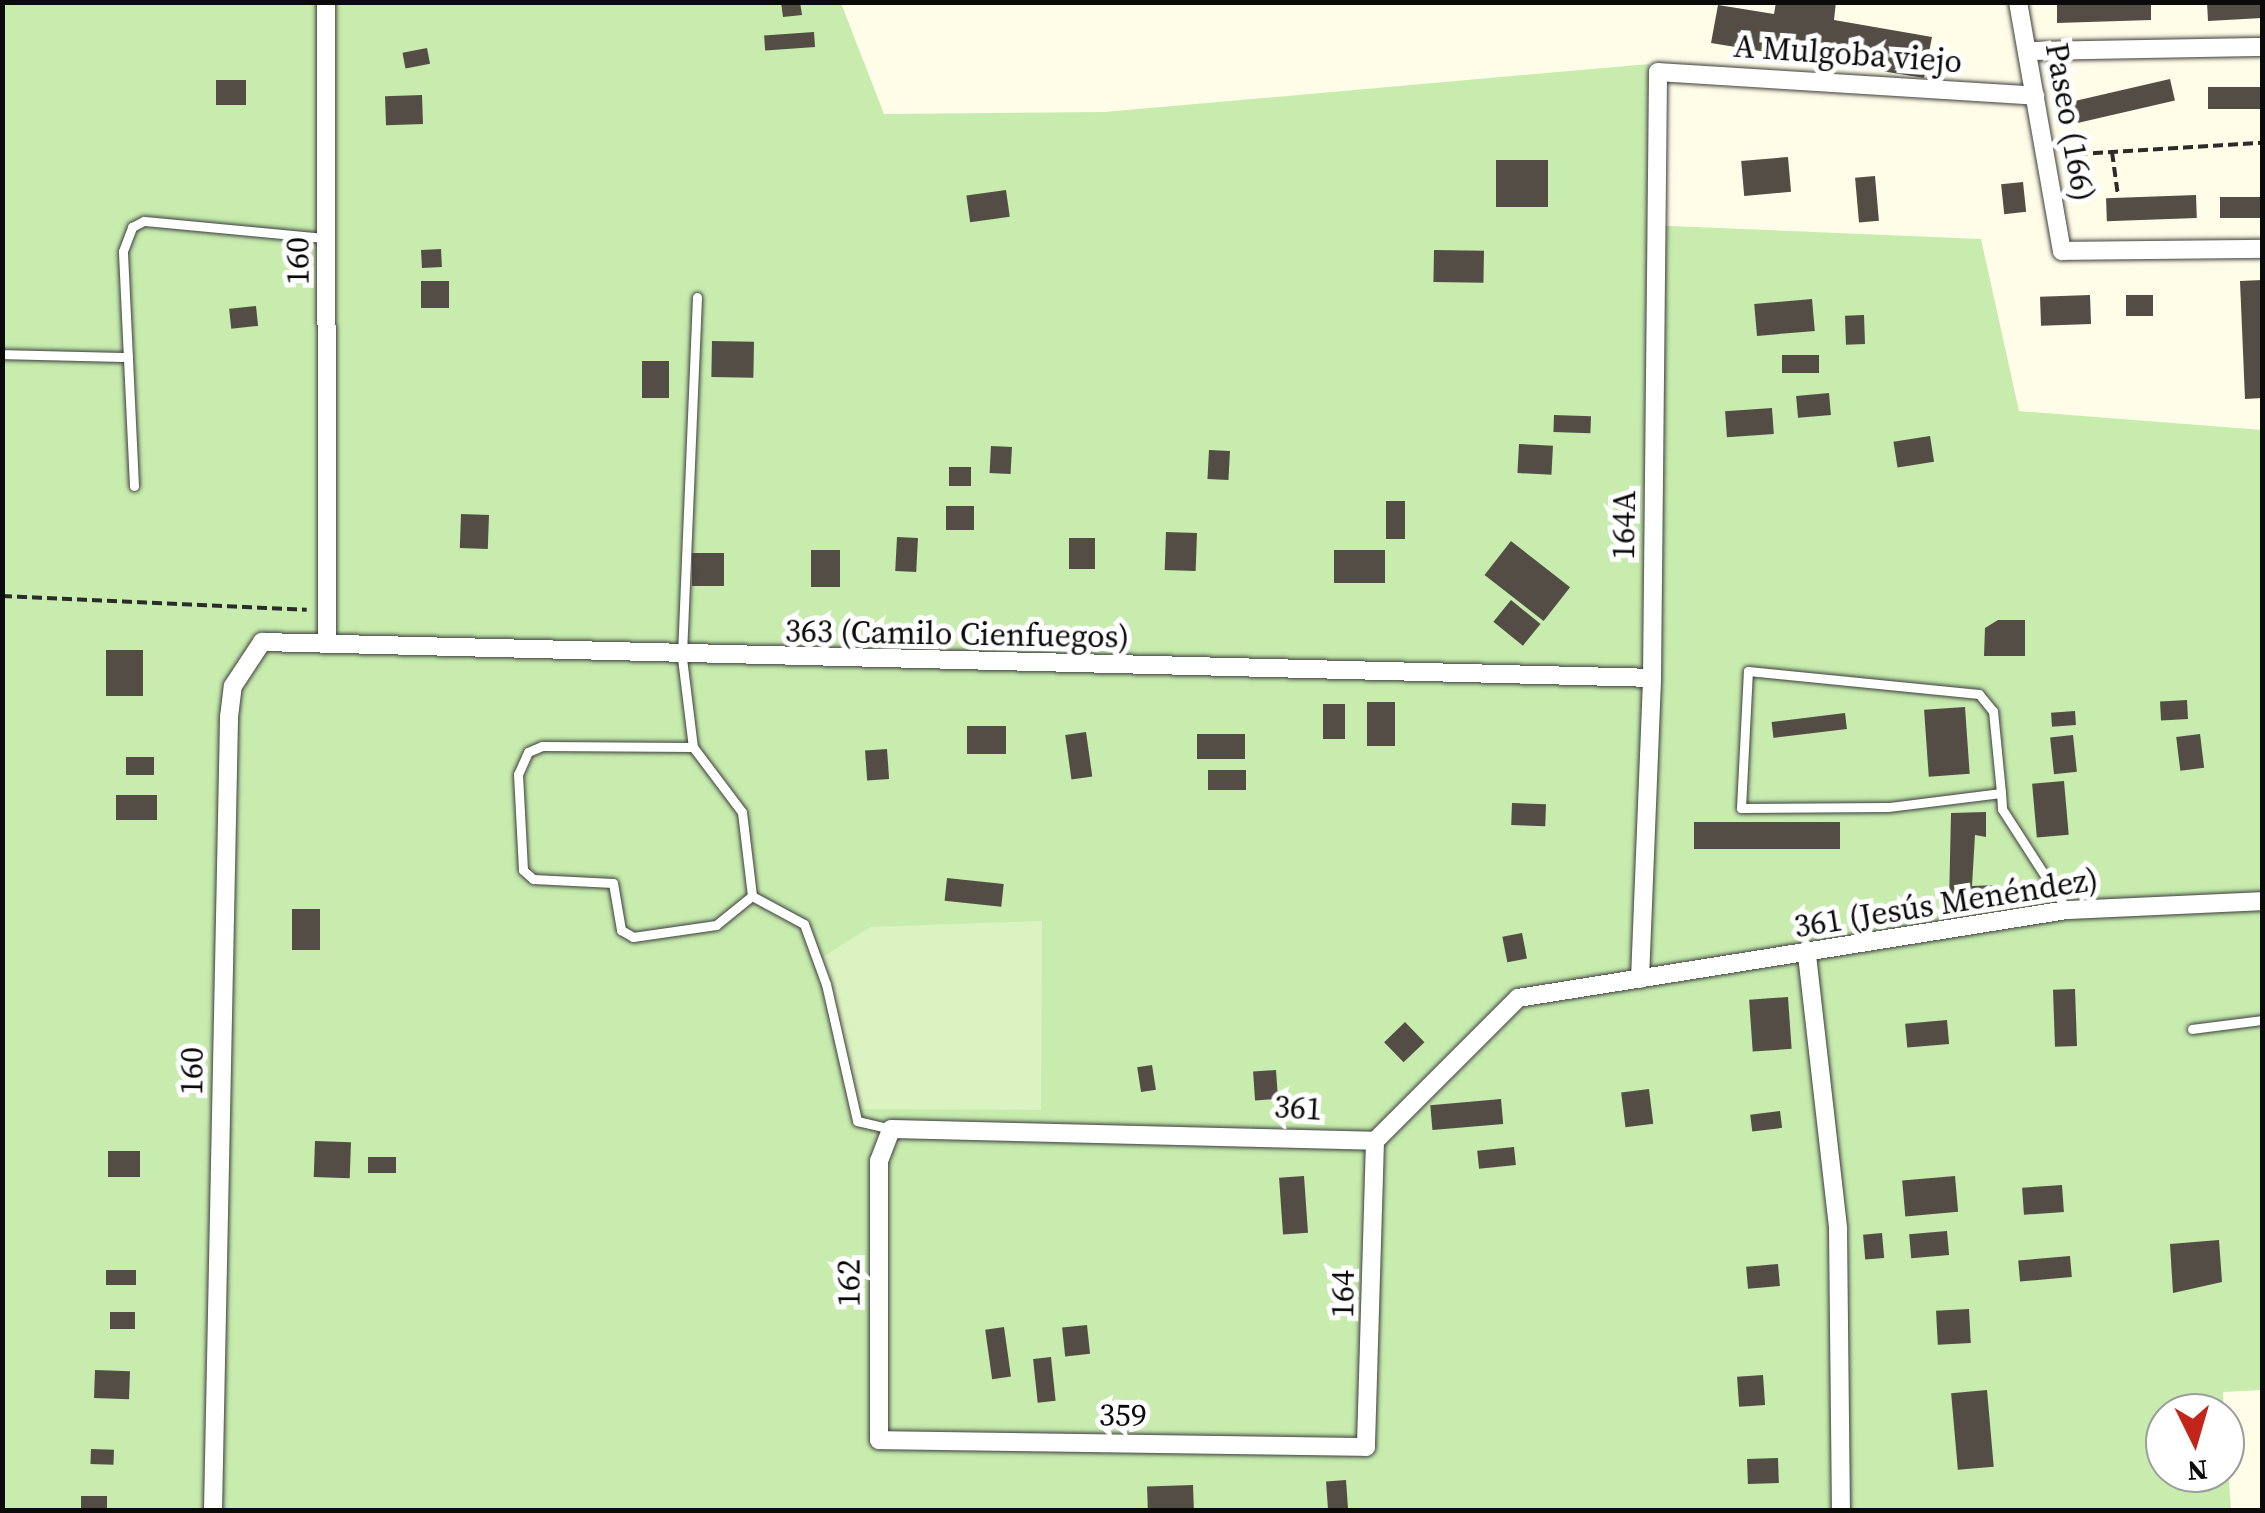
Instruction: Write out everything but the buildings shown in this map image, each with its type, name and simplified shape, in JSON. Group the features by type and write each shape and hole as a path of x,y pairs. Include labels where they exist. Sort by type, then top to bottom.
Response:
{"street":[{"name":"160","path":"326,2 327,639"},
{"name":"Paseo (166)","path":"2018,2 2062,251 2262,249"},
{"path":"2027,51 2262,48"},
{"name":"A Mulgoba viejo","path":"1658,72 2035,96"},
{"name":"164A","path":"1640,979 1652,678 1658,72"},
{"name":"363 (Camilo Cienfuegos)","path":"262,642 327,639 682,658 1652,678"},
{"name":"160","path":"213,1510 229,717 234,686 262,642"},
{"name":"361 (Jesús Menéndez)","path":"1640,979 1807,955 2066,910 2262,901"},
{"path":"1807,955 1838,1230 1841,1510"},
{"path":"1375,1142 1518,998 1640,979"},
{"name":"361","path":"891,1130 1375,1142"},
{"name":"162","path":"880,1440 880,1161 891,1130"},
{"name":"164","path":"1366,1446 1375,1142"},
{"name":"359","path":"880,1440 1366,1446"}],"lane":[{"path":"134,486 124,251 132,227 144,221 328,238"},
{"path":"697,296 682,658 693,747 742,812 752,896"},
{"path":"2,354 128,357"},
{"path":"2001,793 1888,807 1741,808 1748,671 1979,694 1993,710 2001,793 2002,809 2066,910"},
{"path":"693,747 542,746 528,752 518,774 523,870 533,879 612,883 622,930 633,937 716,925 752,896"},
{"path":"752,896 804,924 826,984 857,1121 891,1130"},
{"path":"2192,1029 2262,1020"}],"path":[{"path":"2045,156 2262,143"},
{"path":"2112,152 2118,196"},
{"path":"2,596 327,612"}],"green space":[{"path":"3,3 841,3 884,114 1104,112 1649,64 1647,225 1981,239 2019,411 2262,430 2262,1390 2145,1393 2145,1493 2230,1493 2231,1510 3,1510"},
{"path":"1042,921 1041,1110 860,1109 820,959 870,927"}]}
